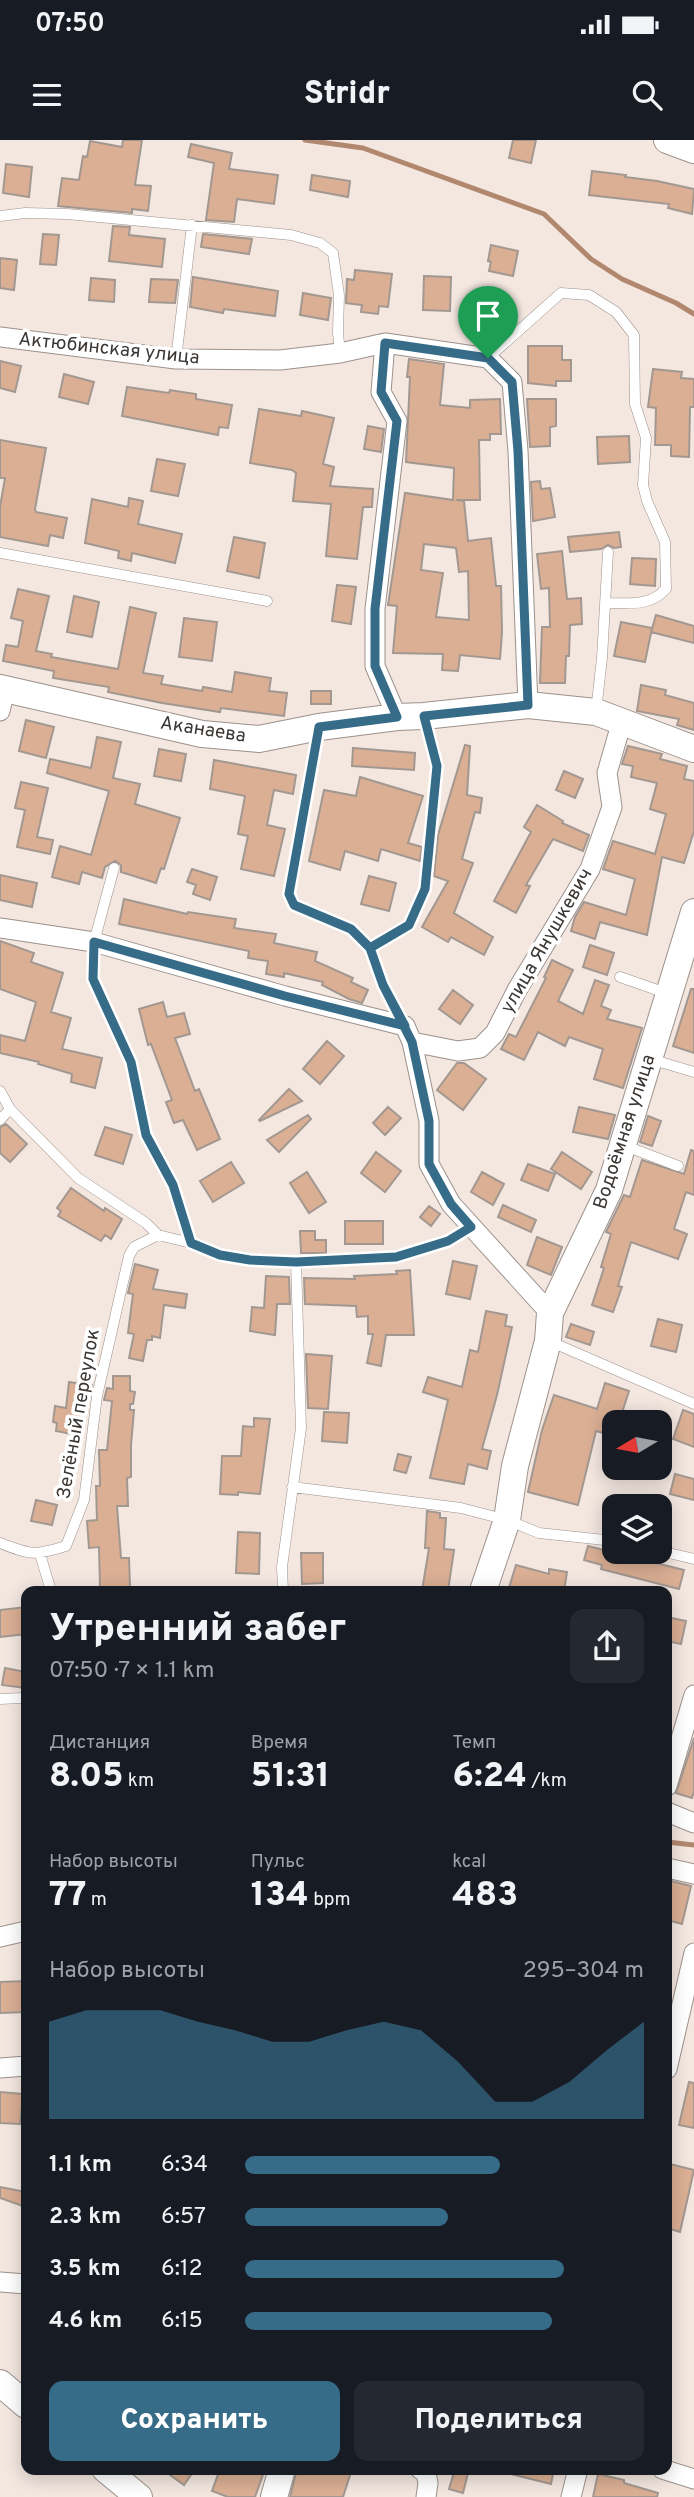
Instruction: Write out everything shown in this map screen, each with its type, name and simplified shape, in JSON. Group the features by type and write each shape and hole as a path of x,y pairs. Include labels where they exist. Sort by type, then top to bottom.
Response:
{"street":[{"path":"667,140 694,150"},
{"name":"Актюбинская улица","path":"0,337 176,359 280,360 341,354 385,343"},
{"path":"397,717 375,666 375,609 397,421 381,392 385,343 488,358 512,382 518,451 528,705"},
{"name":"Аканаева","path":"2,696 202,734 259,739 319,727 397,717 528,705 596,712 694,748"},
{"name":"улица Янушкевич","path":"0,929 94,942 285,996 458,1051 480,1048 495,1033 517,990 590,869 612,807 607,773 622,721"},
{"name":"Водоёмная улица","path":"485,1586 507,1520 515,1466 548,1341 550,1313 609,1190 694,912"},
{"path":"409,1034 429,1121 429,1164 451,1204 550,1313"},
{"path":"672,1769 694,1695"},
{"path":"672,1814 694,1823"},
{"path":"672,1869 694,1874"},
{"path":"0,1937 21,1932"},
{"path":"672,2048 694,1953"},
{"path":"0,2068 21,2066"},
{"path":"0,2282 21,2284"},
{"path":"0,2383 21,2400"},
{"path":"672,2472 694,2479"},
{"path":"113,2475 139,2497"},
{"path":"274,2497 280,2475"},
{"path":"426,2475 426,2497"},
{"path":"571,2497 576,2475"}],"lane":[{"path":"0,216 25,213 67,214 291,235 320,243 333,253 339,295 338,333 341,354"},
{"path":"176,359 192,225"},
{"path":"488,358 561,293 589,295 616,312 634,335 635,404 646,438 643,485 665,542 666,589 656,599 640,603 606,603"},
{"path":"596,712 608,552"},
{"path":"0,553 267,601"},
{"path":"370,948 409,925 425,889 437,766 424,716"},
{"path":"319,727 289,894 294,905 351,929 370,948 383,985 409,1034"},
{"path":"114,868 94,942 93,979 131,1062 146,1135 173,1185 191,1243"},
{"path":"620,977 668,994"},
{"path":"649,1059 694,1072"},
{"path":"0,1091 10,1109 78,1178 146,1223 158,1235 230,1257 296,1262 396,1257 448,1241 471,1227"},
{"path":"0,1119 10,1109"},
{"path":"623,1146 678,1166"},
{"name":"Зелёный переулок","path":"40,1554 66,1546 84,1500 97,1396 129,1256 134,1247 158,1235"},
{"path":"283,1586 282,1567 301,1428 296,1262"},
{"path":"548,1341 694,1404"},
{"path":"292,1487 461,1508 507,1520 539,1533 602,1540"},
{"path":"0,1543 40,1554 50,1586"},
{"path":"672,1554 694,1559"},
{"path":"0,1699 21,1698"}],"building":[{"path":"123,140 142,140 135,185 151,186 148,211 132,209 132,213 58,206 62,178 79,180 83,156 87,157 90,141 122,147"},
{"path":"513,140 536,140 531,163 509,158"},
{"path":"191,144 232,153 229,169 278,175 274,204 237,199 234,222 206,220 214,163 188,157"},
{"path":"6,164 32,167 29,197 3,193"},
{"path":"592,171 694,189 692,214 668,208 669,204 589,195"},
{"path":"312,175 350,181 348,197 310,190"},
{"path":"113,226 130,227 129,235 165,239 162,267 109,261"},
{"path":"43,234 59,235 56,265 40,264"},
{"path":"203,234 252,239 249,254 201,247"},
{"path":"491,245 518,251 513,276 489,271"},
{"path":"0,258 17,260 14,290 0,288"},
{"path":"355,270 392,274 388,307 379,306 378,314 361,312 362,305 346,303 347,279 354,280"},
{"path":"424,276 451,277 450,311 423,310"},
{"path":"193,277 278,291 275,316 224,309 223,313 190,307"},
{"path":"91,278 115,280 114,302 89,300"},
{"path":"151,279 178,280 175,303 149,302"},
{"path":"303,293 331,298 328,320 300,315"},
{"path":"467,302 501,305 500,327 466,325"},
{"path":"528,346 562,346 562,360 571,360 571,381 556,381 556,386 528,383"},
{"path":"409,359 444,364 440,405 470,408 470,400 500,399 501,434 490,434 490,440 479,440 480,500 456,500 464,501 468,541 491,538 496,586 501,586 500,659 460,655 458,671 442,670 443,654 393,653 397,606 388,605 405,493 453,500 454,468 406,462 410,377 407,377","holes":["424,544 456,548 459,572 468,571 469,620 436,617 443,573 421,570"]},
{"path":"0,361 21,366 15,392 0,388"},
{"path":"653,369 682,372 681,378 694,379 694,407 690,407 689,457 671,456 671,445 655,445 656,408 648,407"},
{"path":"64,374 94,382 88,404 59,397"},
{"path":"127,387 196,394 196,399 232,405 228,428 219,427 218,435 122,416"},
{"path":"527,399 556,399 556,426 550,427 550,446 530,447"},
{"path":"259,409 301,416 302,411 334,418 323,464 334,467 330,486 373,489 372,507 363,507 357,559 326,556 331,504 293,501 296,473 250,463"},
{"path":"368,426 384,429 381,452 364,449"},
{"path":"629,436 630,462 598,464 597,437"},
{"path":"0,440 46,448 35,509 36,512 67,518 63,538 50,535 48,546 0,537 0,507 5,478 0,478"},
{"path":"157,459 185,464 178,496 151,491"},
{"path":"540,481 541,489 550,488 555,517 533,521 531,482"},
{"path":"129,498 143,501 138,524 182,534 175,563 132,553 131,561 118,558 119,551 85,543 92,499 128,507"},
{"path":"619,532 621,547 608,545 601,549 570,552 568,537"},
{"path":"234,537 265,543 259,578 227,571"},
{"path":"562,551 567,599 581,598 582,624 570,625 565,683 540,683 542,627 550,627 549,588 541,589 537,554"},
{"path":"632,558 656,559 655,586 630,584"},
{"path":"337,585 356,587 351,624 332,621"},
{"path":"18,589 49,596 36,651 52,654 51,657 118,669 130,607 156,613 143,673 163,676 161,684 202,691 203,687 232,692 235,672 271,678 269,691 287,693 284,716 221,708 220,712 162,703 108,692 109,687 53,678 54,671 3,661 6,645 18,647 23,621 11,618"},
{"path":"74,596 99,602 92,637 67,632"},
{"path":"656,615 694,626 694,643 651,632"},
{"path":"184,618 217,622 212,661 179,657"},
{"path":"621,622 652,628 645,662 614,656"},
{"path":"641,685 666,690 665,695 694,703 694,730 677,725 679,719 637,711"},
{"path":"311,691 331,691 331,704 311,704"},
{"path":"26,720 54,727 46,758 19,751"},
{"path":"97,737 121,742 113,778 140,784 135,804 180,818 164,869 161,868 156,883 121,872 121,865 115,861 105,867 102,878 82,872 79,884 52,877 60,846 91,855 109,791 47,773 50,759 91,768"},
{"path":"465,745 470,746 467,795 482,798 480,813 475,812 462,859 473,863 454,913 493,937 484,955 451,937 448,942 422,927 448,881 434,876 438,835"},
{"path":"628,746 662,754 660,759 687,766 684,779 694,781 694,831 684,863 662,857 647,935 600,922 595,939 571,931 584,902 626,915 635,879 603,869 613,841 655,854 666,814 650,809 657,783 631,777 633,766 622,764"},
{"path":"353,748 415,753 414,770 352,766"},
{"path":"159,749 186,754 181,781 154,776"},
{"path":"214,760 296,775 293,794 274,790 267,825 285,829 274,876 241,869 248,836 238,834 245,796 210,789"},
{"path":"564,771 583,779 575,798 556,790"},
{"path":"360,777 423,796 408,843 422,847 420,861 381,849 378,861 345,851 340,870 309,861 324,790 356,796"},
{"path":"21,782 48,788 37,837 53,840 50,854 17,847 25,810 15,808"},
{"path":"537,805 563,821 562,823 589,835 583,851 553,839 526,885 530,886 516,913 494,901 531,832 524,827"},
{"path":"192,869 217,877 210,900 193,894 196,885 187,882"},
{"path":"0,875 37,883 32,907 0,900"},
{"path":"369,876 396,883 389,911 361,904"},
{"path":"124,899 187,914 236,919 234,928 276,934 274,943 317,952 315,961 353,978 351,982 368,990 362,1003 322,985 323,982 284,973 284,977 266,974 268,961 248,958 249,951 119,924"},
{"path":"0,941 34,953 31,962 63,973 51,1012 71,1018 62,1049 102,1058 95,1088 71,1082 72,1074 38,1064 39,1062 0,1053 0,1035 25,1041 36,1002 0,989"},
{"path":"590,945 614,953 607,975 583,967"},
{"path":"552,960 573,970 558,1001 583,1014 595,980 609,985 601,1006 611,1010 607,1019 642,1028 623,1088 594,1079 603,1049 569,1037 565,1046 538,1032 524,1060 501,1049 509,1034 516,1037 546,978 544,977"},
{"path":"691,989 694,989 694,1053 673,1046"},
{"path":"453,990 473,1005 460,1024 439,1009"},
{"path":"163,1002 167,1017 184,1013 190,1034 175,1038 195,1091 199,1089 220,1139 197,1150 183,1120 174,1123 166,1102 172,1100 151,1044 148,1045 139,1009"},
{"path":"327,1041 344,1056 320,1084 303,1069"},
{"path":"457,1063 464,1063 486,1079 463,1110 437,1090"},
{"path":"289,1089 302,1101 260,1121 259,1120"},
{"path":"388,1107 401,1118 385,1135 373,1123"},
{"path":"579,1107 615,1115 608,1139 573,1132"},
{"path":"308,1115 311,1119 279,1152 267,1140"},
{"path":"648,1116 661,1121 652,1146 640,1142"},
{"path":"6,1124 27,1144 10,1162 0,1153 0,1127"},
{"path":"105,1127 132,1135 123,1164 95,1155"},
{"path":"691,1150 694,1151 694,1195 686,1192 674,1229 687,1234 678,1259 631,1242 618,1286 622,1287 613,1312 592,1305 611,1234 606,1232 624,1195 630,1197 642,1160 684,1174"},
{"path":"376,1152 401,1171 385,1192 361,1173"},
{"path":"562,1152 592,1172 581,1189 551,1169"},
{"path":"231,1162 244,1183 213,1202 200,1181"},
{"path":"528,1164 555,1174 548,1191 521,1180"},
{"path":"307,1172 326,1202 309,1213 290,1183"},
{"path":"482,1172 504,1184 493,1205 471,1192"},
{"path":"71,1188 104,1211 105,1208 122,1219 111,1239 105,1235 101,1241 58,1216 61,1211 57,1208"},
{"path":"503,1205 536,1220 531,1232 498,1217"},
{"path":"429,1206 440,1214 431,1226 420,1217"},
{"path":"345,1221 383,1221 383,1244 345,1244"},
{"path":"300,1231 315,1231 315,1240 326,1240 326,1253 301,1253"},
{"path":"537,1237 562,1247 551,1275 527,1265"},
{"path":"453,1261 477,1266 470,1299 446,1294"},
{"path":"135,1264 158,1270 153,1289 187,1294 185,1308 164,1305 160,1338 152,1336 152,1340 147,1340 143,1361 129,1358 134,1334 128,1333 133,1294 128,1293"},
{"path":"410,1270 414,1335 386,1335 381,1366 367,1363 373,1334 368,1334 368,1316 357,1317 356,1306 305,1304 304,1278 355,1279 354,1276 397,1274 396,1271"},
{"path":"266,1276 289,1277 290,1304 277,1304 275,1335 250,1331 252,1307 264,1308"},
{"path":"486,1311 507,1315 505,1326 512,1327 482,1449 491,1451 487,1469 468,1464 464,1484 430,1478 448,1400 423,1392 428,1377 462,1387 470,1350 478,1352"},
{"path":"658,1319 682,1325 676,1352 651,1346"},
{"path":"571,1324 594,1332 590,1345 566,1337"},
{"path":"306,1354 332,1356 328,1409 308,1408"},
{"path":"113,1376 130,1376 130,1391 135,1392 133,1404 130,1404 130,1410 134,1410 131,1477 127,1478 128,1506 117,1506 121,1558 129,1558 130,1586 100,1586 99,1547 89,1548 87,1521 97,1520 99,1450 107,1450 112,1401 104,1400 107,1388 113,1389"},
{"path":"69,1382 92,1385 89,1398 83,1397 77,1435 56,1431 57,1423 53,1422 55,1406 66,1408"},
{"path":"605,1383 629,1391 623,1410 602,1410 602,1433 596,1431 578,1505 528,1492 542,1430 554,1395 597,1409"},
{"path":"683,1410 694,1414 694,1447 673,1439"},
{"path":"324,1412 349,1413 347,1443 322,1441"},
{"path":"254,1418 270,1419 260,1494 220,1494 222,1456 241,1456 243,1426 254,1427"},
{"path":"398,1454 411,1457 406,1473 394,1470"},
{"path":"675,1474 694,1479 694,1500 670,1494"},
{"path":"36,1500 57,1505 52,1525 31,1521"},
{"path":"427,1511 440,1513 440,1518 446,1518 444,1549 454,1550 449,1586 423,1586 429,1548 425,1548"},
{"path":"238,1532 260,1533 259,1574 236,1573"},
{"path":"588,1546 602,1550 602,1564 660,1564 684,1570 679,1589 601,1569 602,1565 584,1560"},
{"path":"301,1553 323,1553 323,1583 302,1584"},
{"path":"516,1565 549,1574 549,1569 567,1572 565,1586 510,1586"},
{"path":"21,1608 21,1635 0,1637 0,1610"},
{"path":"672,1618 686,1621 681,1644 672,1642"},
{"path":"5,1668 21,1671 21,1687 2,1685"},
{"path":"694,1738 694,1791 692,1798 676,1793"},
{"path":"672,1881 691,1886 682,1924 672,1921"},
{"path":"21,1981 21,2012 0,2013 0,1982"},
{"path":"689,2082 694,2083 694,2128 679,2125"},
{"path":"0,2092 21,2094 20,2124 0,2123"},
{"path":"672,2164 694,2170 680,2232 672,2230"},
{"path":"0,2187 21,2191 21,2205 0,2198"},
{"path":"170,2475 191,2475 184,2485"},
{"path":"218,2475 263,2475 255,2497 228,2497 212,2491"},
{"path":"296,2475 350,2475 343,2497 290,2497"},
{"path":"453,2475 468,2475 463,2493 449,2489"},
{"path":"515,2475 553,2475 551,2484"},
{"path":"598,2475 624,2480 624,2483 658,2493 657,2497 593,2497"}],"waterway":[{"path":"305,140 363,148 544,214 591,259 622,279 694,314"},
{"path":"672,1843 694,1845"}],"route":[{"path":"488,358 385,343 381,392 397,421 375,609 375,666 397,717 319,727 289,894 294,905 351,929 370,948 383,985 405,1026 285,996 94,942 93,979 131,1062 146,1135 173,1185 191,1243 220,1255 250,1260 296,1262 396,1257 448,1241 471,1227 451,1204 429,1164 429,1121 412,1042 405,1026 383,985 370,948 409,925 425,889 437,766 424,716 528,705 518,451 512,382 488,358"}]}
